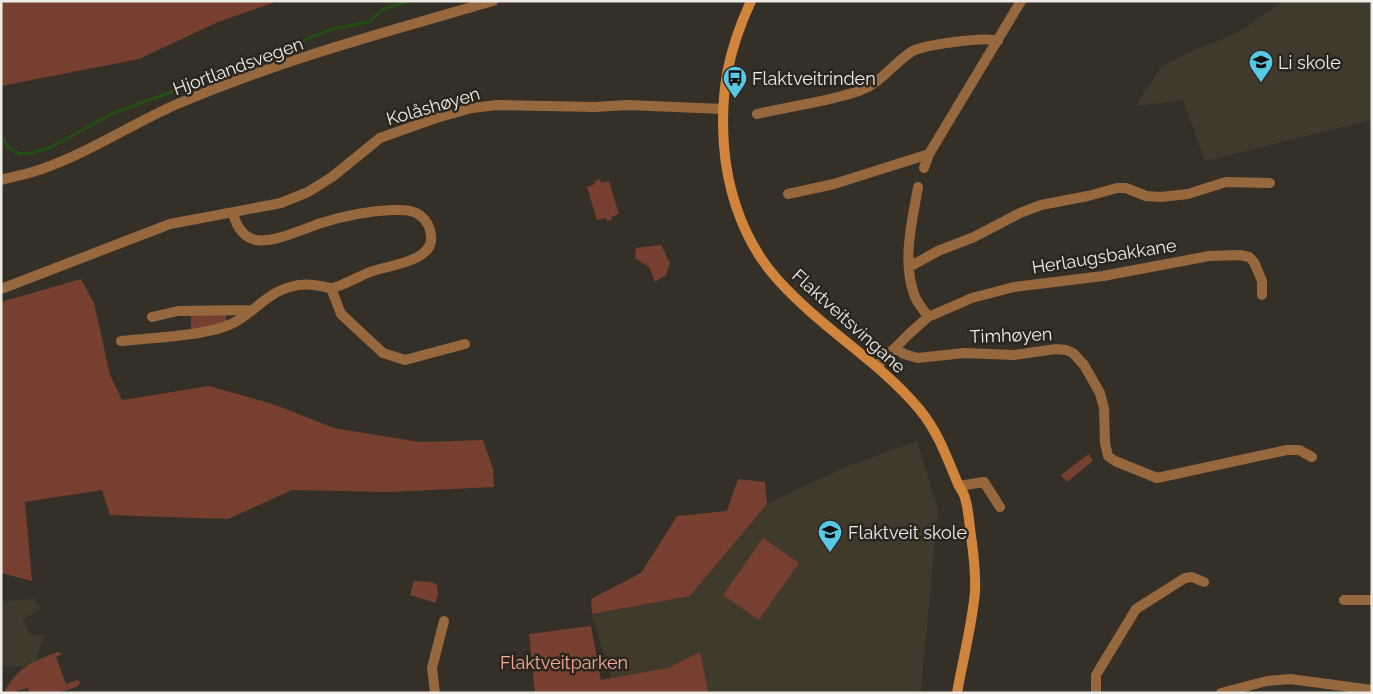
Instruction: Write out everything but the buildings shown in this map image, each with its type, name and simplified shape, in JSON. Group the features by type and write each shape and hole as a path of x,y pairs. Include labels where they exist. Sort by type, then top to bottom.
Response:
{"main road":[{"name":"Flaktveitsvingane","path":"751,1 730,52 724,81 724,152 730,185 745,228 763,261 799,301 877,366 921,412 941,443 965,497 969,520 975,591 957,693"}],"street":[{"name":"Hjortlandsvegen","path":"1,180 42,169 79,153 175,105 257,73 350,43 493,1"},
{"path":"924,168 929,154 1021,1"},
{"path":"757,114 864,89 883,78 906,56 919,48 969,40 998,41"},
{"name":"Kolåshøyen","path":"1,289 170,224 281,203 308,192 332,177 380,138 436,118 472,108 497,105 595,107 628,105 723,109"},
{"path":"788,194 834,184 929,154"},
{"path":"909,266 1041,204 1088,196 1117,188 1126,188 1146,196 1161,197 1188,194 1226,182 1270,183"},
{"path":"918,187 910,240 909,266 914,296 928,317"},
{"path":"121,341 207,331 229,325 242,318 276,293 289,287 302,284 331,288 372,271 420,257 432,244 428,222 419,214 410,210 370,211 323,222 268,240 254,240 244,234 236,226 233,213"},
{"name":"Herlaugsbakkane","path":"877,366 928,317 972,298 1014,287 1103,276 1209,256 1240,254 1249,257 1254,262 1262,282 1262,294"},
{"path":"331,288 341,314 383,353 405,360 464,344"},
{"path":"152,317 178,311 251,310"},
{"name":"Timhøyen","path":"895,348 904,354 918,358 964,353 1014,355 1056,349 1073,353 1084,365 1100,393 1104,408 1105,443 1108,456 1115,462 1157,478 1287,450 1299,450 1312,457"},
{"path":"959,486 984,482 1000,508"},
{"path":"1096,693 1096,675 1136,609 1185,578 1198,578 1204,582"},
{"path":"1344,600 1372,600"},
{"path":"435,693 432,668 444,621"},
{"path":"1221,693 1267,681 1290,679 1372,690"}],"shaded area":[{"name":"Li skole","path":"1283,1 1372,1 1372,120 1205,161 1183,100 1135,106 1162,66 1199,48 1239,32"},
{"name":"Flaktveit skole","path":"917,441 938,510 921,689 917,693 615,693 592,614 690,596 767,504 845,467"},
{"path":"34,599 41,609 23,619 30,635 45,634 33,667 1,666 1,601"}],"green space":[{"path":"1,1 278,1 218,22 139,59 1,86"},
{"path":"600,179 601,183 609,181 619,214 611,217 612,220 607,221 606,218 597,220 587,187 595,184 595,181"},
{"path":"661,245 670,263 666,275 655,282 649,267 635,258 636,248"},
{"path":"81,279 94,303 110,375 122,400 209,386 273,404 334,428 420,442 483,440 493,469 494,487 389,492 292,490 228,519 110,515 102,490 25,502 32,581 1,573 1,302"},
{"path":"191,313 226,313 226,322 191,330"},
{"path":"1089,454 1093,461 1067,482 1061,475"},
{"path":"738,479 765,482 767,504 690,596 592,614 591,599 641,573 677,516 727,511"},
{"path":"763,538 799,563 759,620 723,595"},
{"path":"414,581 432,582 437,585 438,595 435,603 410,595"},
{"name":"Flaktveitparken","path":"591,626 601,680 668,668 700,652 708,690 704,693 535,693 529,634"},
{"path":"58,652 62,654 56,657 66,684 78,680 80,682 79,685 68,690 55,692 29,693 28,688 17,691 17,693 4,693 14,677 26,666"}],"waterway":[{"path":"1,137 10,149 20,154 32,153 51,147 114,113 281,55 309,38 332,29 369,22 383,9 409,1"}],"place":[{"name":"Li skole","path":"1261,83"},
{"name":"Flaktveitrinden","path":"735,99"},
{"name":"Flaktveit skole","path":"830,553"}]}
